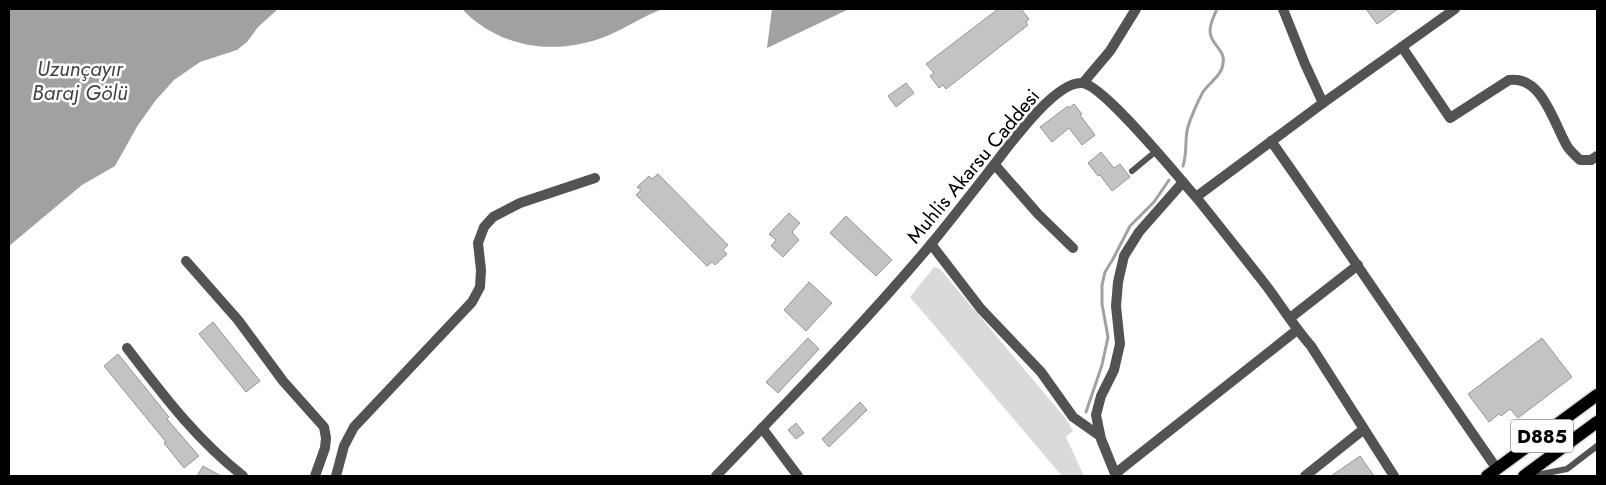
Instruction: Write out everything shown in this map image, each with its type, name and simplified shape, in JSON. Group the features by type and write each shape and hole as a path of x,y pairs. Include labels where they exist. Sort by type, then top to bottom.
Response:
{"main road":[{"name":"D885","path":"1492,472 1597,395"},
{"name":"D885","path":"1524,476 1597,422"}],"street":[{"path":"1136,9 1110,51 1083,83 1092,86 1104,94 1196,197 1246,260 1297,330 1311,346 1394,476"},
{"path":"1283,9 1323,103"},
{"path":"1196,197 1454,9"},
{"path":"1402,47 1450,118 1509,80 1519,79 1530,85 1545,102 1567,147 1580,160 1591,160 1597,156"},
{"name":"Muhlis Akarsu Caddesi","path":"716,476 890,291 931,244 1035,115 1052,98 1072,84 1083,83"},
{"path":"1271,141 1358,265 1428,370 1492,472"},
{"path":"995,165 1038,214 1073,248"},
{"path":"336,476 344,446 354,427 472,302 480,287 481,270 478,243 484,227 493,217 520,203 595,178"},
{"path":"1183,182 1139,232 1124,256 1118,282 1116,306 1120,344 1114,370 1101,396 1096,415 1100,436 1117,475 1297,330"},
{"path":"931,244 981,309 1042,372 1073,417 1100,436"},
{"path":"186,261 238,320 283,381 324,427 325,448 315,476"},
{"path":"1290,318 1358,265"},
{"path":"127,348 194,432 243,476"},
{"path":"762,428 798,476"},
{"path":"1305,476 1364,429"}],"lane":[{"path":"1132,170 1155,152"},
{"path":"1531,476 1567,469 1597,446"}],"shaded area":[{"path":"934,267 940,269 1066,419 1073,431 1066,437 1084,476 1062,476 910,297"}],"water":[{"name":"Uzunçayır Baraj Gölü","path":"9,9 278,9 237,50 200,62 174,80 156,100 138,125 115,166 82,185 9,246"},
{"path":"462,9 663,9 607,36 569,46 549,47 530,45 494,33"},
{"path":"772,9 849,9 767,48"}],"building":[{"path":"998,9 1021,9 1029,19 1026,22 1028,25 946,89 943,85 939,88 930,76 934,73 926,64"},
{"path":"1366,9 1398,9 1377,24"},
{"path":"906,83 914,93 896,107 888,96"},
{"path":"1074,104 1095,135 1082,145 1069,128 1052,142 1040,127 1068,106 1069,108"},
{"path":"1101,152 1114,168 1120,164 1130,177 1112,191 1088,163"},
{"path":"658,174 728,245 723,250 727,254 715,265 712,262 707,266 636,195 641,190 637,187 649,176 652,179"},
{"path":"789,213 800,223 792,232 799,240 783,257 771,246 776,240 769,234"},
{"path":"846,216 892,260 876,276 830,233"},
{"path":"809,282 832,303 806,331 784,310"},
{"path":"213,322 260,381 246,392 199,334"},
{"path":"808,338 819,349 778,393 766,382"},
{"path":"1542,338 1572,377 1518,418 1510,409 1501,416 1499,414 1489,422 1468,394"},
{"path":"118,354 169,417 167,419 199,456 184,468 164,443 166,442 104,366"},
{"path":"860,402 867,410 829,447 822,439"},
{"path":"796,423 804,433 796,439 788,430"},
{"path":"1360,456 1374,476 1331,476"},
{"path":"203,466 221,476 197,476"}],"waterway":[{"path":"1183,166 1187,131 1196,106 1203,92 1218,75 1223,64 1222,54 1212,40 1210,31 1211,22 1217,9"},
{"path":"1086,412 1102,365 1108,337 1102,304 1102,285 1105,272 1130,226 1154,202 1169,180"}]}
